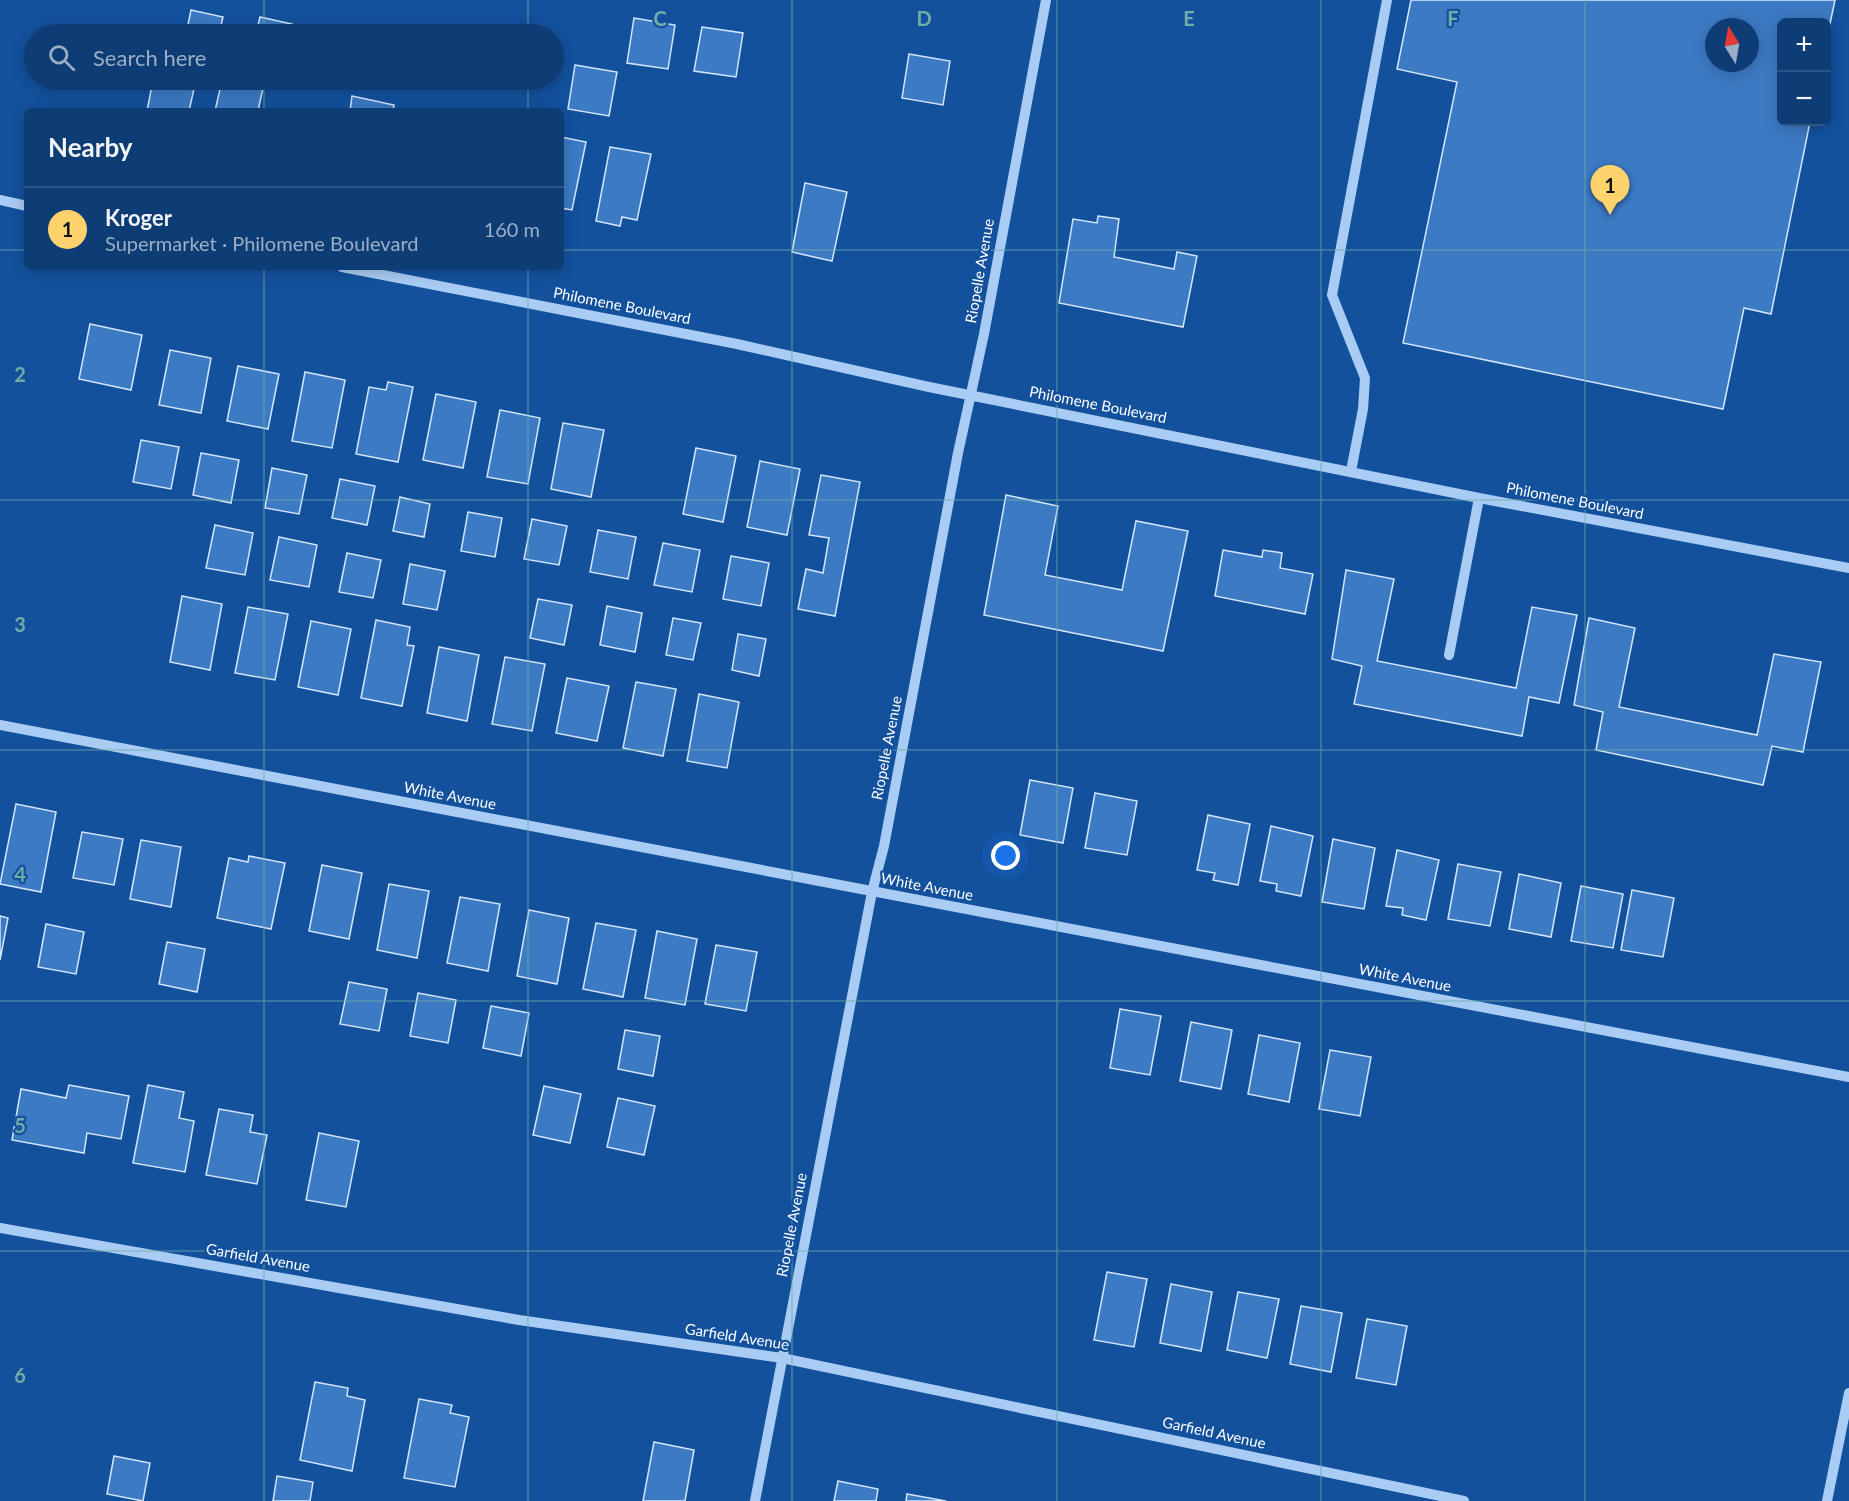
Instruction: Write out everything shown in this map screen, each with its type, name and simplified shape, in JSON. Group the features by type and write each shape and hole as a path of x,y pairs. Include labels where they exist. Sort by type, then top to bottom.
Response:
{"street":[{"name":"Riopelle Avenue","path":"755,1501 872,892 884,846 970,394 986,322 1046,0"},
{"path":"1351,471 1363,409 1365,378 1332,295 1387,0"},
{"path":"0,200 24,205"},
{"name":"Philomene Boulevard","path":"357,270 737,344 1479,498 1849,568"},
{"path":"1449,655 1479,498"},
{"name":"White Avenue","path":"0,725 1849,1077"},
{"name":"Garfield Avenue","path":"0,1228 519,1320 782,1358 1464,1501"},
{"path":"1827,1501 1849,1393"}],"building":[{"path":"1411,0 1835,0 1831,19 1777,18 1777,126 1809,126 1771,314 1744,308 1723,409 1403,343 1457,82 1397,69"},
{"path":"191,10 223,17 221,24 188,24"},
{"path":"260,17 292,24 258,24"},
{"path":"634,18 675,25 668,69 627,63"},
{"path":"702,27 743,33 736,77 694,71"},
{"path":"909,54 950,61 943,105 902,98"},
{"path":"575,65 617,72 609,116 568,109"},
{"path":"151,90 194,90 190,108 148,108"},
{"path":"220,90 262,90 259,108 216,108"},
{"path":"352,96 394,105 394,108 350,108"},
{"path":"564,138 586,142 572,210 564,209"},
{"path":"610,147 651,154 637,220 622,217 620,226 596,221"},
{"path":"805,183 847,192 832,261 792,252"},
{"path":"1098,216 1119,219 1114,257 1174,269 1177,252 1197,256 1183,327 1059,303 1073,219 1097,223"},
{"path":"90,324 142,335 131,390 79,379"},
{"path":"170,350 211,358 201,413 159,405"},
{"path":"238,366 279,374 268,429 227,421"},
{"path":"305,372 345,380 332,448 292,441"},
{"path":"388,382 413,387 398,462 356,454 369,387 386,390"},
{"path":"436,394 476,402 463,468 423,460"},
{"path":"500,410 540,418 528,484 487,477"},
{"path":"563,423 604,430 591,497 551,489"},
{"path":"141,440 179,447 171,489 133,482"},
{"path":"696,448 736,456 723,522 683,514"},
{"path":"201,453 239,460 231,503 193,495"},
{"path":"760,461 800,469 787,535 747,527"},
{"path":"272,468 307,475 299,514 265,508"},
{"path":"821,475 860,482 835,616 798,609 806,569 823,573 829,538 809,535"},
{"path":"340,479 375,486 367,525 332,518"},
{"path":"1006,495 1058,506 1045,575 1122,590 1136,521 1188,531 1163,651 984,615"},
{"path":"400,497 430,504 424,537 393,531"},
{"path":"468,512 502,518 495,557 461,551"},
{"path":"532,519 567,526 559,565 524,559"},
{"path":"215,525 253,533 245,575 206,568"},
{"path":"598,530 636,537 628,579 590,572"},
{"path":"279,537 317,545 309,587 270,580"},
{"path":"663,543 700,550 692,592 654,585"},
{"path":"1223,550 1262,557 1263,550 1282,553 1280,568 1313,574 1305,614 1215,596"},
{"path":"347,553 381,560 373,598 339,592"},
{"path":"731,556 769,563 761,606 723,599"},
{"path":"410,564 445,571 437,610 403,604"},
{"path":"1346,570 1394,579 1377,661 1516,688 1532,607 1577,615 1559,703 1529,697 1522,736 1354,704 1362,666 1332,659"},
{"path":"182,596 222,604 210,670 170,662"},
{"path":"538,599 572,605 564,645 530,638"},
{"path":"607,606 642,613 635,652 600,645"},
{"path":"248,607 288,614 275,680 235,673"},
{"path":"673,618 701,623 693,660 666,655"},
{"path":"1589,618 1635,628 1619,707 1757,735 1774,654 1821,662 1803,752 1772,746 1763,785 1596,750 1603,712 1574,705"},
{"path":"376,620 410,627 407,645 414,646 402,706 361,698"},
{"path":"311,621 351,629 338,695 298,687"},
{"path":"738,634 766,639 759,676 732,670"},
{"path":"439,647 479,655 467,721 427,713"},
{"path":"505,657 545,664 532,731 492,724"},
{"path":"567,678 609,686 597,741 556,733"},
{"path":"636,682 676,689 663,756 623,748"},
{"path":"699,694 739,702 727,768 687,761"},
{"path":"1030,780 1073,788 1063,843 1020,835"},
{"path":"1095,793 1137,801 1127,855 1085,848"},
{"path":"16,804 56,812 41,892 0,884"},
{"path":"1208,815 1250,824 1238,885 1213,880 1215,873 1197,870"},
{"path":"1271,826 1313,836 1301,896 1276,891 1277,884 1260,881"},
{"path":"82,832 123,839 114,885 73,878"},
{"path":"1333,839 1375,848 1364,909 1322,902"},
{"path":"141,840 181,847 171,907 130,899"},
{"path":"1397,850 1439,860 1426,920 1402,915 1403,908 1386,906"},
{"path":"249,856 285,863 271,929 217,918 229,858 248,862"},
{"path":"1458,864 1501,872 1490,926 1448,919"},
{"path":"322,865 362,873 349,939 309,931"},
{"path":"1519,874 1561,883 1551,937 1509,929"},
{"path":"389,884 429,891 417,958 377,950"},
{"path":"1581,886 1623,894 1613,948 1571,941"},
{"path":"1632,890 1674,898 1663,957 1621,950"},
{"path":"460,897 500,904 488,971 447,963"},
{"path":"529,910 569,918 557,984 517,976"},
{"path":"0,916 8,918 0,960"},
{"path":"596,923 636,930 623,997 583,989"},
{"path":"46,924 84,932 76,974 38,967"},
{"path":"657,931 697,939 685,1005 645,998"},
{"path":"167,942 205,949 197,992 159,984"},
{"path":"716,945 757,952 746,1011 705,1004"},
{"path":"349,982 387,989 379,1031 340,1024"},
{"path":"418,993 456,1000 448,1043 410,1036"},
{"path":"491,1006 529,1013 521,1056 483,1048"},
{"path":"1120,1009 1161,1016 1150,1075 1110,1068"},
{"path":"1191,1022 1232,1030 1221,1089 1180,1081"},
{"path":"625,1030 660,1036 653,1076 618,1069"},
{"path":"1259,1035 1300,1043 1289,1102 1248,1094"},
{"path":"1330,1050 1371,1057 1360,1116 1319,1109"},
{"path":"69,1085 129,1096 121,1139 87,1133 84,1153 12,1140 21,1089 66,1098"},
{"path":"148,1085 184,1092 179,1118 194,1121 185,1172 133,1163"},
{"path":"544,1086 581,1094 570,1143 533,1135"},
{"path":"618,1098 655,1106 644,1155 607,1147"},
{"path":"219,1109 253,1115 250,1132 267,1135 257,1184 206,1175"},
{"path":"319,1133 359,1141 346,1207 306,1200"},
{"path":"1107,1272 1147,1279 1134,1347 1094,1340"},
{"path":"1171,1284 1212,1292 1201,1351 1160,1343"},
{"path":"1238,1292 1279,1299 1267,1358 1227,1350"},
{"path":"1301,1306 1342,1313 1331,1372 1290,1364"},
{"path":"1367,1319 1407,1326 1396,1385 1356,1378"},
{"path":"315,1382 348,1388 347,1396 365,1400 352,1471 300,1460"},
{"path":"419,1399 452,1405 450,1413 469,1417 455,1487 404,1478"},
{"path":"654,1442 694,1450 685,1501 643,1501"},
{"path":"114,1456 150,1463 143,1501 107,1494"},
{"path":"277,1476 313,1482 310,1501 273,1501"},
{"path":"838,1481 878,1489 876,1501 834,1501"},
{"path":"907,1494 946,1501 906,1501"}],"place":[{"name":"Kroger","path":"1610,215"}]}
